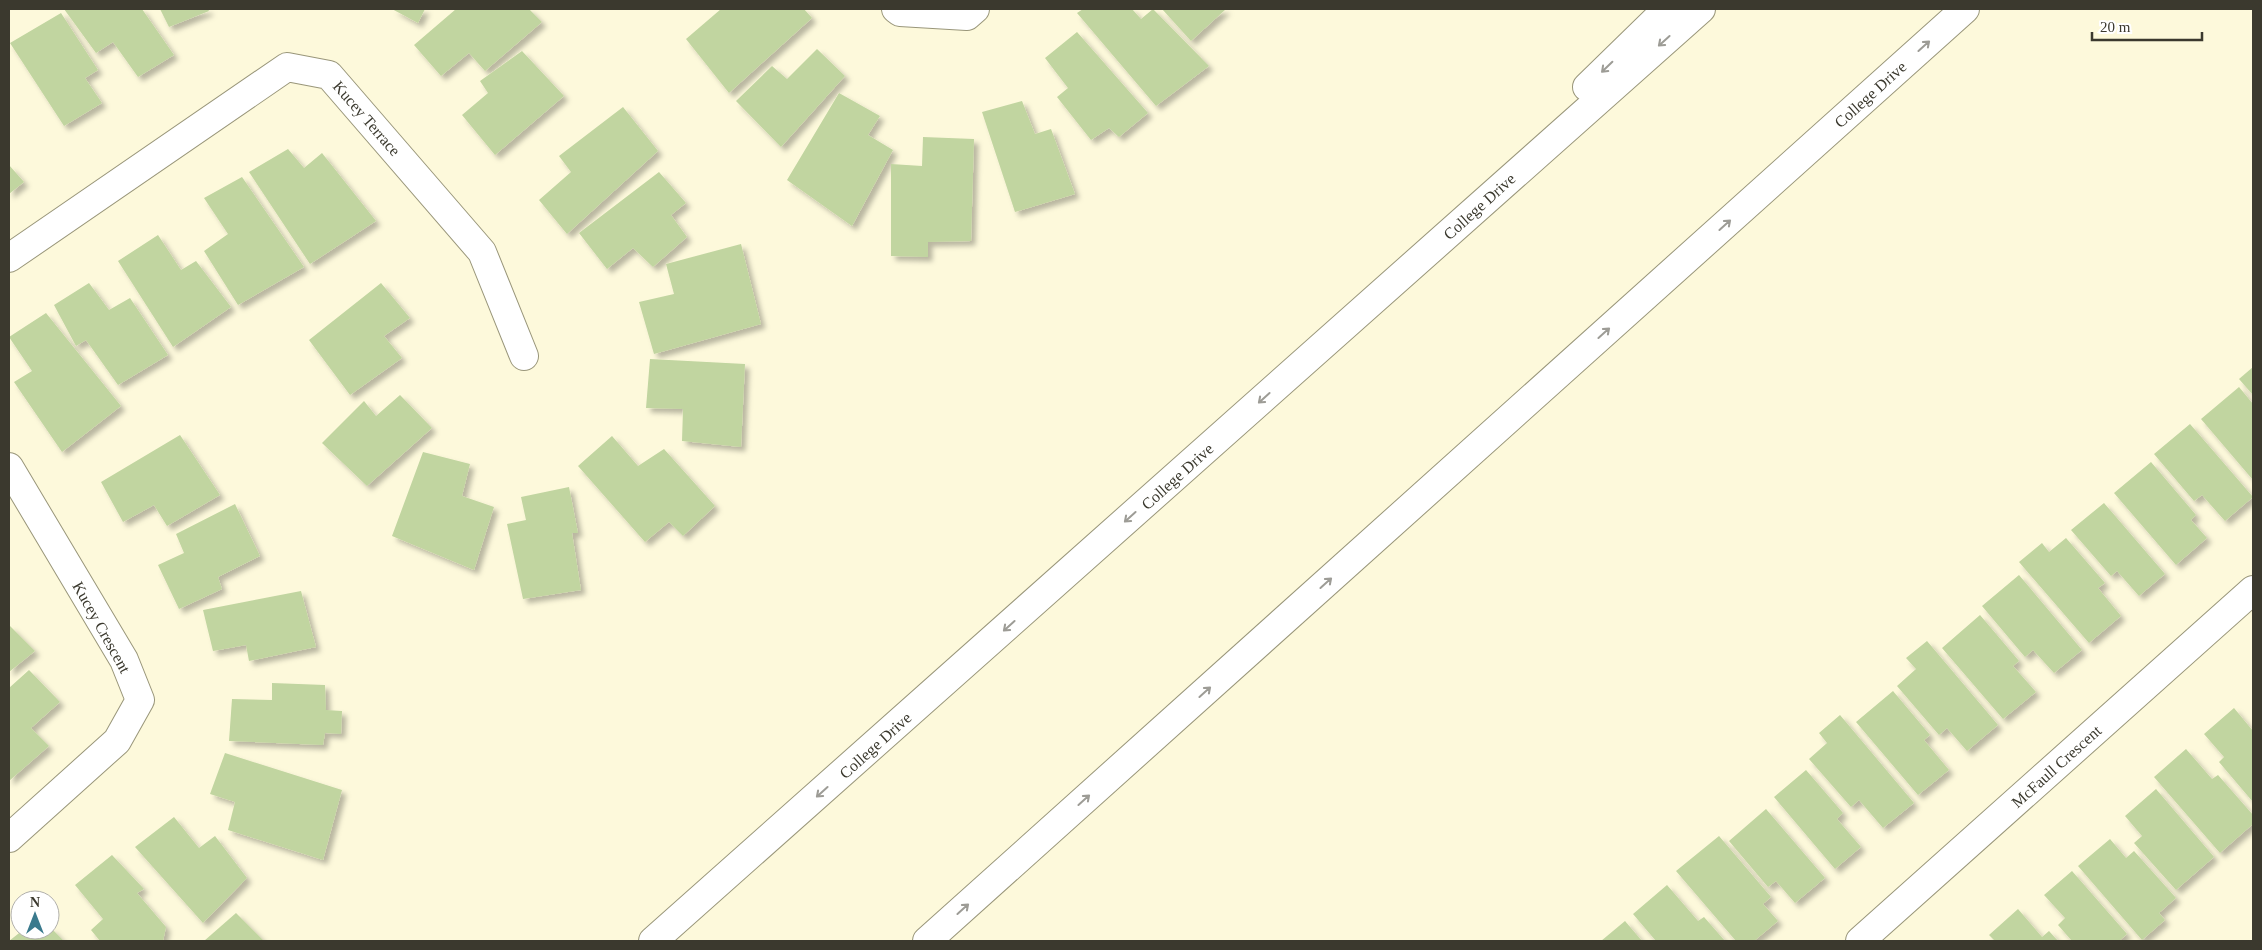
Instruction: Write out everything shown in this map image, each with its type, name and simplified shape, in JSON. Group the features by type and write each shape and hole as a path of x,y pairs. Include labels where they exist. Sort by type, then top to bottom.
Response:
{"main road":[{"path":"896,9 900,12 967,16 975,9"},
{"path":"1301,365 1667,9"},
{"name":"College Drive","path":"653,941 1701,9"},
{"name":"College Drive","path":"926,941 1965,9"},
{"name":"Kucey Terrace","path":"9,258 287,67 329,75 482,252 524,356"},
{"name":"Kucey Crescent","path":"9,467 124,660 140,700 117,742 9,838"},
{"name":"McFaull Crescent","path":"1860,941 2253,590"}],"building":[{"path":"64,9 142,9 174,55 138,77 113,42 96,53"},
{"path":"160,9 208,9 209,11 169,27"},
{"path":"392,9 425,9 418,23"},
{"path":"456,9 529,9 542,22 485,71 469,53 441,76 414,45"},
{"path":"721,9 804,9 812,18 729,93 686,39"},
{"path":"1083,9 1132,9 1141,19 1153,9 1209,66 1156,106 1077,13"},
{"path":"1162,9 1226,9 1191,41"},
{"path":"61,13 98,70 85,78 102,103 64,126 10,43"},
{"path":"1077,32 1148,113 1119,137 1109,128 1091,140 1057,97 1068,88 1045,58"},
{"path":"817,49 845,76 781,147 736,101 772,66 787,79"},
{"path":"522,51 564,96 495,155 462,115 488,93 480,81"},
{"path":"839,93 880,116 868,135 893,150 852,226 787,180"},
{"path":"1022,101 1035,134 1051,129 1075,194 1015,212 982,112"},
{"path":"623,107 658,151 567,234 539,200 571,172 559,156"},
{"path":"923,137 974,139 971,241 928,242 928,257 891,256 891,164 922,166"},
{"path":"288,149 304,168 322,153 376,221 310,264 249,172"},
{"path":"9,165 24,182 9,194"},
{"path":"659,172 686,203 671,215 687,237 653,267 633,248 607,269 579,233"},
{"path":"242,177 304,267 238,305 204,251 228,234 204,198"},
{"path":"158,235 181,270 196,261 231,307 173,347 118,261"},
{"path":"741,244 761,324 654,354 639,302 674,294 666,264"},
{"path":"89,283 109,310 130,298 168,355 118,385 86,340 76,346 54,305"},
{"path":"381,283 410,318 384,336 402,358 350,395 309,340"},
{"path":"46,313 121,406 62,452 14,382 32,371 9,337"},
{"path":"650,359 745,364 741,447 682,441 683,409 646,408"},
{"path":"2253,367 2253,395 2239,379"},
{"path":"2239,387 2253,404 2253,480 2201,419"},
{"path":"400,395 432,428 367,486 322,443 364,401 376,416"},
{"path":"2190,424 2253,497 2225,521 2202,495 2194,501 2154,454"},
{"path":"180,435 220,495 167,526 154,505 123,522 101,482"},
{"path":"612,436 638,466 664,449 715,506 683,536 669,522 645,542 578,466"},
{"path":"423,452 470,464 462,496 494,507 474,570 392,536"},
{"path":"2151,462 2196,515 2191,520 2207,538 2176,565 2114,493"},
{"path":"569,487 578,533 572,533 581,590 523,599 507,524 526,520 521,497"},
{"path":"2104,503 2165,574 2139,596 2117,571 2111,576 2071,530"},
{"path":"235,504 260,556 218,577 222,589 179,609 158,565 184,553 176,534"},
{"path":"2066,538 2105,583 2098,588 2121,616 2089,643 2019,562 2042,543 2049,552"},
{"path":"2019,575 2082,650 2054,673 2033,650 2025,657 1982,606"},
{"path":"301,591 316,647 249,661 246,645 213,651 203,610"},
{"path":"1980,615 2019,661 2013,666 2036,692 2003,719 1942,648"},
{"path":"9,625 35,651 9,672"},
{"path":"1927,641 1998,725 1967,751 1947,728 1939,735 1897,686 1916,669 1906,658"},
{"path":"29,670 60,702 31,728 49,746 9,781 9,688"},
{"path":"272,683 325,685 326,710 342,711 341,734 325,733 323,745 229,741 232,699 272,700"},
{"path":"1893,691 1930,735 1924,740 1949,770 1918,795 1856,722"},
{"path":"2234,708 2253,731 2253,802 2219,762 2224,757 2204,734"},
{"path":"1840,715 1914,803 1883,828 1859,800 1851,807 1809,759 1827,743 1819,733"},
{"path":"2186,749 2212,779 2218,775 2253,815 2253,824 2220,853 2154,777"},
{"path":"225,753 342,790 323,860 228,830 235,802 210,794"},
{"path":"1806,770 1843,813 1837,819 1861,847 1835,869 1774,797"},
{"path":"2156,789 2214,857 2176,890 2134,843 2142,836 2125,816"},
{"path":"1766,809 1825,878 1795,903 1776,881 1768,887 1729,841"},
{"path":"174,817 199,848 215,836 247,878 203,923 135,847"},
{"path":"1719,836 1771,897 1763,904 1778,921 1754,941 1736,941 1676,871"},
{"path":"2110,839 2126,858 2134,851 2176,898 2159,913 2165,920 2142,940 2078,866"},
{"path":"112,855 144,889 137,893 166,927 163,941 100,941 91,930 103,919 75,885"},
{"path":"2072,871 2127,934 2119,941 2072,941 2058,925 2065,918 2044,895"},
{"path":"1667,885 1698,921 1704,917 1725,941 1656,941 1633,914"},
{"path":"2018,909 2042,937 2049,931 2058,941 1995,941 1989,935"},
{"path":"236,913 264,941 204,941"},
{"path":"1625,921 1642,941 1601,941"},
{"path":"60,937 64,941 9,941 60,940"}]}
